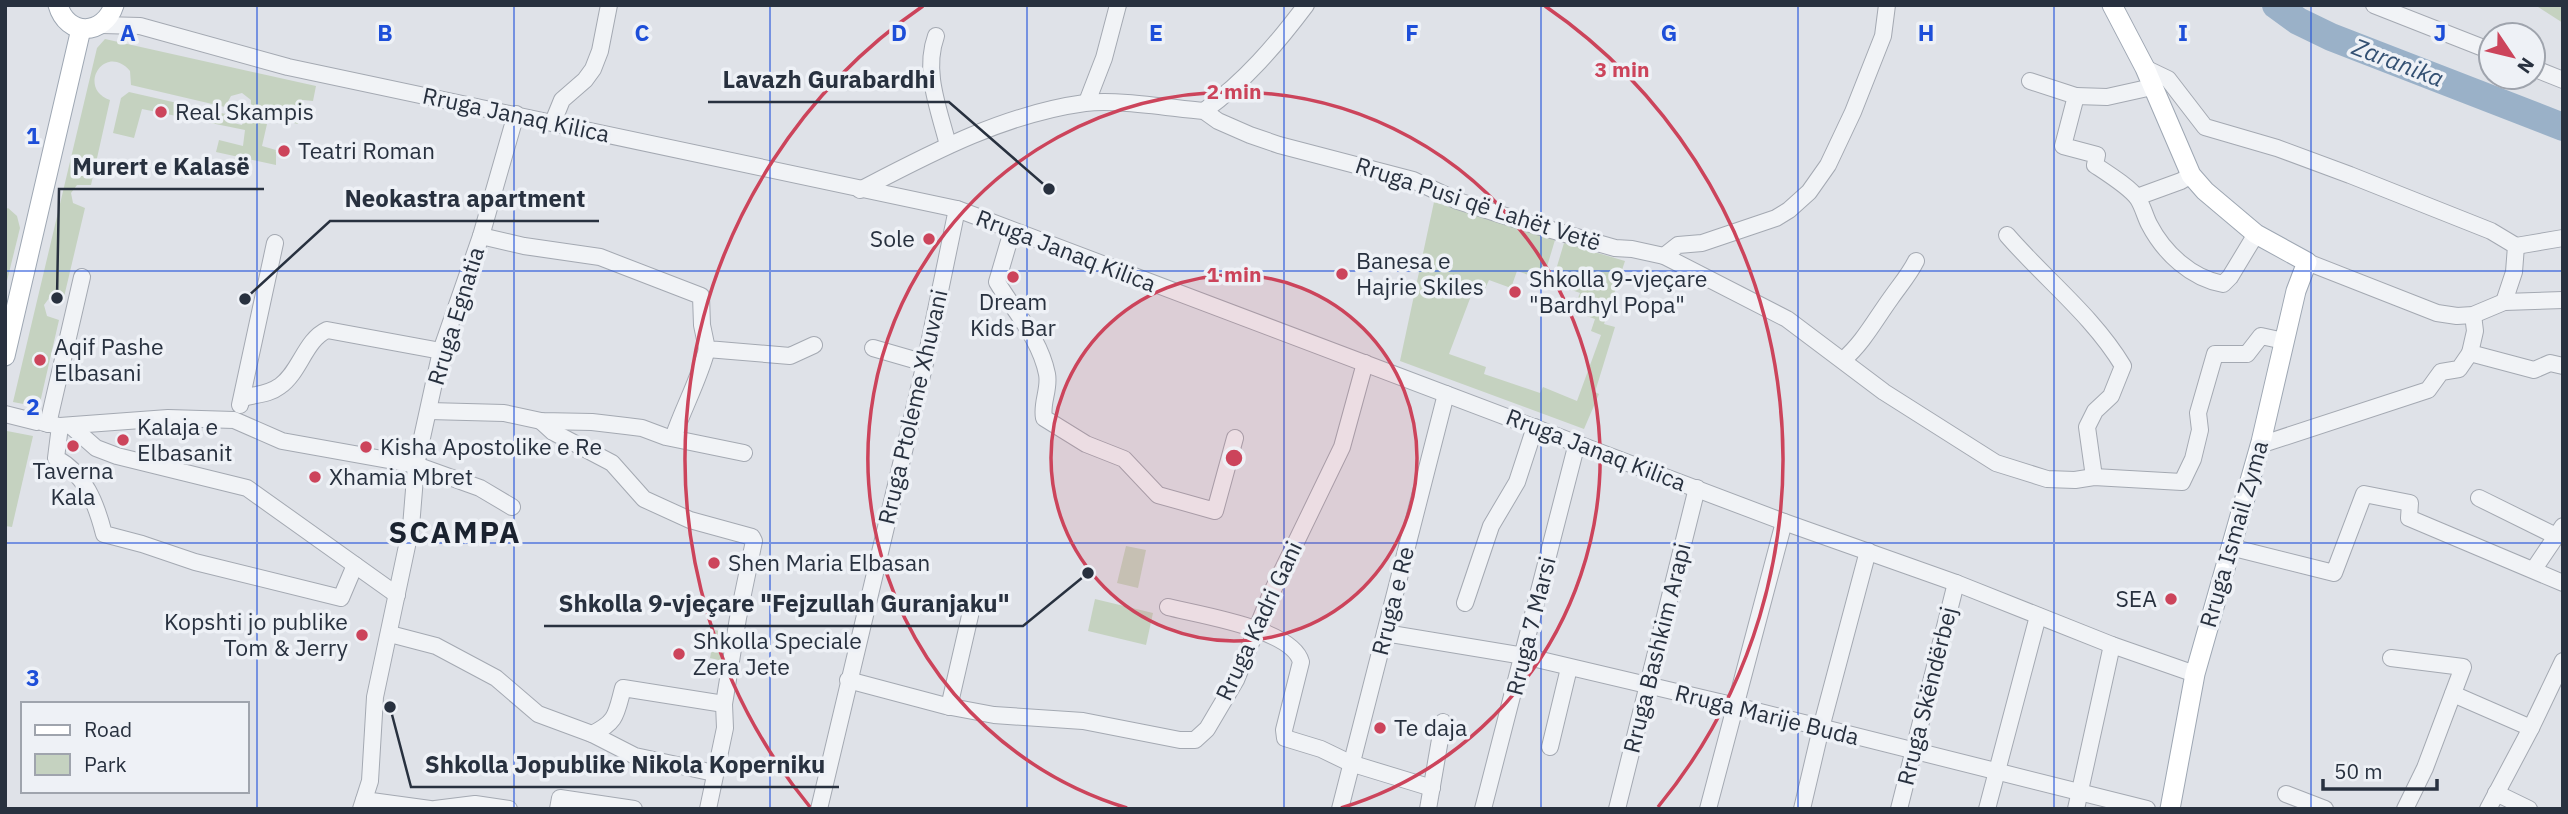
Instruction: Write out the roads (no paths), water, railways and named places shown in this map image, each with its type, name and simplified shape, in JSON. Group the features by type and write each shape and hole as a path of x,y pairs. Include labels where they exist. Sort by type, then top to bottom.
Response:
{"main road":[{"path":"58,5 65,20 81,29 102,25 116,5"},
{"path":"2112,5 2145,68 2191,175 2205,191 2256,234 2307,262"},
{"path":"5,356 81,29"},
{"name":"Rruga Ismail Zyma","path":"2170,809 2195,674 2260,444 2296,291 2307,262"}],"street":[{"path":"116,5 140,26"},
{"path":"553,122 562,100 585,80 593,69 600,51 608,5"},
{"path":"1087,102 1104,58 1118,5"},
{"path":"1203,111 1246,77 1306,5"},
{"path":"1664,256 1678,245 1702,243 1776,218 1800,202 1809,192 1832,156 1853,112 1883,36 1887,5"},
{"path":"2374,5 2477,45"},
{"path":"102,25 140,26"},
{"name":"Rruga Janaq Kilica","path":"140,26 288,67 957,209 1784,522 1956,583 2112,645 2195,674"},
{"path":"936,36 930,52 930,68 948,145"},
{"path":"2145,68 2168,79 2205,127 2277,148 2350,175 2491,231 2516,246 2563,238"},
{"path":"2030,81 2076,96 2107,97 2152,87"},
{"path":"2076,96 2063,146 2097,155 2095,165 2137,197 2149,225 2168,254 2184,267 2212,282 2223,284 2256,234"},
{"name":"Rruga Pusi që Lahët Vetë","path":"860,190 966,136 1037,113 1087,102 1203,111 1218,121 1259,138 1413,180 1458,201 1553,231 1615,248 1664,256 1777,314 1884,392 1996,463 2047,479 2075,480 2094,477 2182,482 2193,459 2200,430 2198,413 2215,354 2247,354 2261,336 2284,341"},
{"name":"Rruga Egnatia","path":"363,805 370,781 375,697 411,527 416,465 441,351 481,236 516,114"},
{"path":"2137,197 2182,181 2191,175"},
{"name":"Rruga Ptoleme Xhuvani","path":"819,809 925,363 957,209"},
{"path":"1012,231 997,282 1031,333 1044,360 1049,383 1044,418 1086,444 1124,459 1156,494 1215,511 1235,438"},
{"path":"2007,235 2072,303 2114,351 2123,366 2111,396 2095,411 2087,427 2094,477"},
{"path":"481,236 524,246 600,257 701,296 702,325 707,349 673,438"},
{"path":"234,420 243,398 275,243"},
{"path":"2504,302 2514,272 2516,246"},
{"path":"1843,360 1857,349 1905,282 1916,261"},
{"path":"2307,262 2437,313 2457,316 2473,315 2504,302 2563,300"},
{"path":"82,277 52,424 56,458 68,465 89,490 104,534 195,562 341,598 355,565"},
{"path":"2260,444 2428,390 2441,372 2459,369 2470,353 2475,331 2473,315"},
{"path":"243,398 259,396 283,384 317,336 327,330 441,351"},
{"path":"707,349 790,356 814,345"},
{"path":"873,348 925,363"},
{"path":"2470,353 2534,370 2550,363 2563,366"},
{"name":"Rruga Kadri Gani","path":"848,680 949,707 995,715 1083,721 1180,740 1195,740 1207,729 1236,680 1284,566 1342,447 1365,363"},
{"name":"Rruga e Re","path":"1340,809 1446,394"},
{"path":"429,411 504,413 541,421 626,426 744,453"},
{"path":"5,414 52,424 168,418 234,420 282,440 416,465 480,488 512,507"},
{"path":"541,421 553,432 611,463 643,499 690,520 752,537 754,541 724,704 725,728 708,809"},
{"path":"52,424 117,456 247,488 397,595"},
{"path":"1465,603 1491,526 1517,482 1535,427"},
{"name":"Rruga 7 Marsi","path":"1483,809 1577,443"},
{"name":"Rruga Bashkim Arapi","path":"1617,809 1696,488"},
{"path":"2230,547 2334,573 2364,494 2410,503 2409,518 2563,583"},
{"path":"2479,498 2559,531 2534,569"},
{"path":"1709,809 1784,522"},
{"path":"1802,809 1868,551"},
{"name":"Rruga Skëndërbej","path":"1899,809 1956,583"},
{"path":"949,707 972,607"},
{"path":"1168,607 1257,629 1291,646 1299,653 1301,662 1284,738 1321,749 1350,764 1432,788"},
{"path":"1987,809 2038,616"},
{"name":"Rruga Marije Buda","path":"1385,633 1524,656 2147,809"},
{"path":"390,634 436,646 496,678 538,714 592,734 635,756 714,773"},
{"path":"2076,809 2112,645"},
{"path":"2391,658 2463,667 2426,768 2405,809"},
{"path":"2488,809 2563,661"},
{"path":"1550,747 1569,668"},
{"path":"592,734 608,727 616,714 623,688 724,704"},
{"path":"2453,694 2531,728"},
{"path":"1427,809 1443,722"},
{"path":"2496,793 2529,809"},
{"path":"2286,794 2325,809"},
{"path":"559,803 634,809"},
{"path":"363,805 433,809 475,804 509,809"}],"waterway":[{"name":"Zaranika","path":"2276,5 2298,21 2331,37 2563,127"}],"place":[{"name":"Real Skampis","path":"161,112"},
{"name":"Teatri Roman","path":"284,151"},
{"name":"Lavazh Gurabardhi","path":"1049,189"},
{"name":"Sole","path":"929,239"},
{"name":"Banesa e Hajrie Skiles","path":"1342,274"},
{"name":"Dream Kids Bar","path":"1013,277"},
{"name":"Shkolla 9-vjeçare \"Bardhyl Popa\"","path":"1515,292"},
{"name":"Murert e Kalasë","path":"57,298"},
{"name":"Neokastra apartment","path":"245,299"},
{"name":"Aqif Pashe Elbasani","path":"40,360"},
{"name":"Kalaja e Elbasanit","path":"123,440"},
{"name":"Taverna Kala","path":"73,446"},
{"name":"Kisha Apostolike e Re","path":"366,447"},
{"name":"Xhamia Mbret","path":"315,477"},
{"name":"Shen Maria Elbasan","path":"714,563"},
{"name":"Shkolla 9-vjeçare \"Fejzullah Guranjaku\"","path":"1088,573"},
{"name":"SEA","path":"2171,599"},
{"name":"Kopshti jo publike Tom & Jerry","path":"362,635"},
{"name":"Shkolla Speciale Zera Jete","path":"679,654"},
{"name":"Shkolla Jopublike Nikola Koperniku","path":"390,707"},
{"name":"Te daja","path":"1380,728"}],"district":[{"name":"SCAMPA","path":"455,533"}]}
